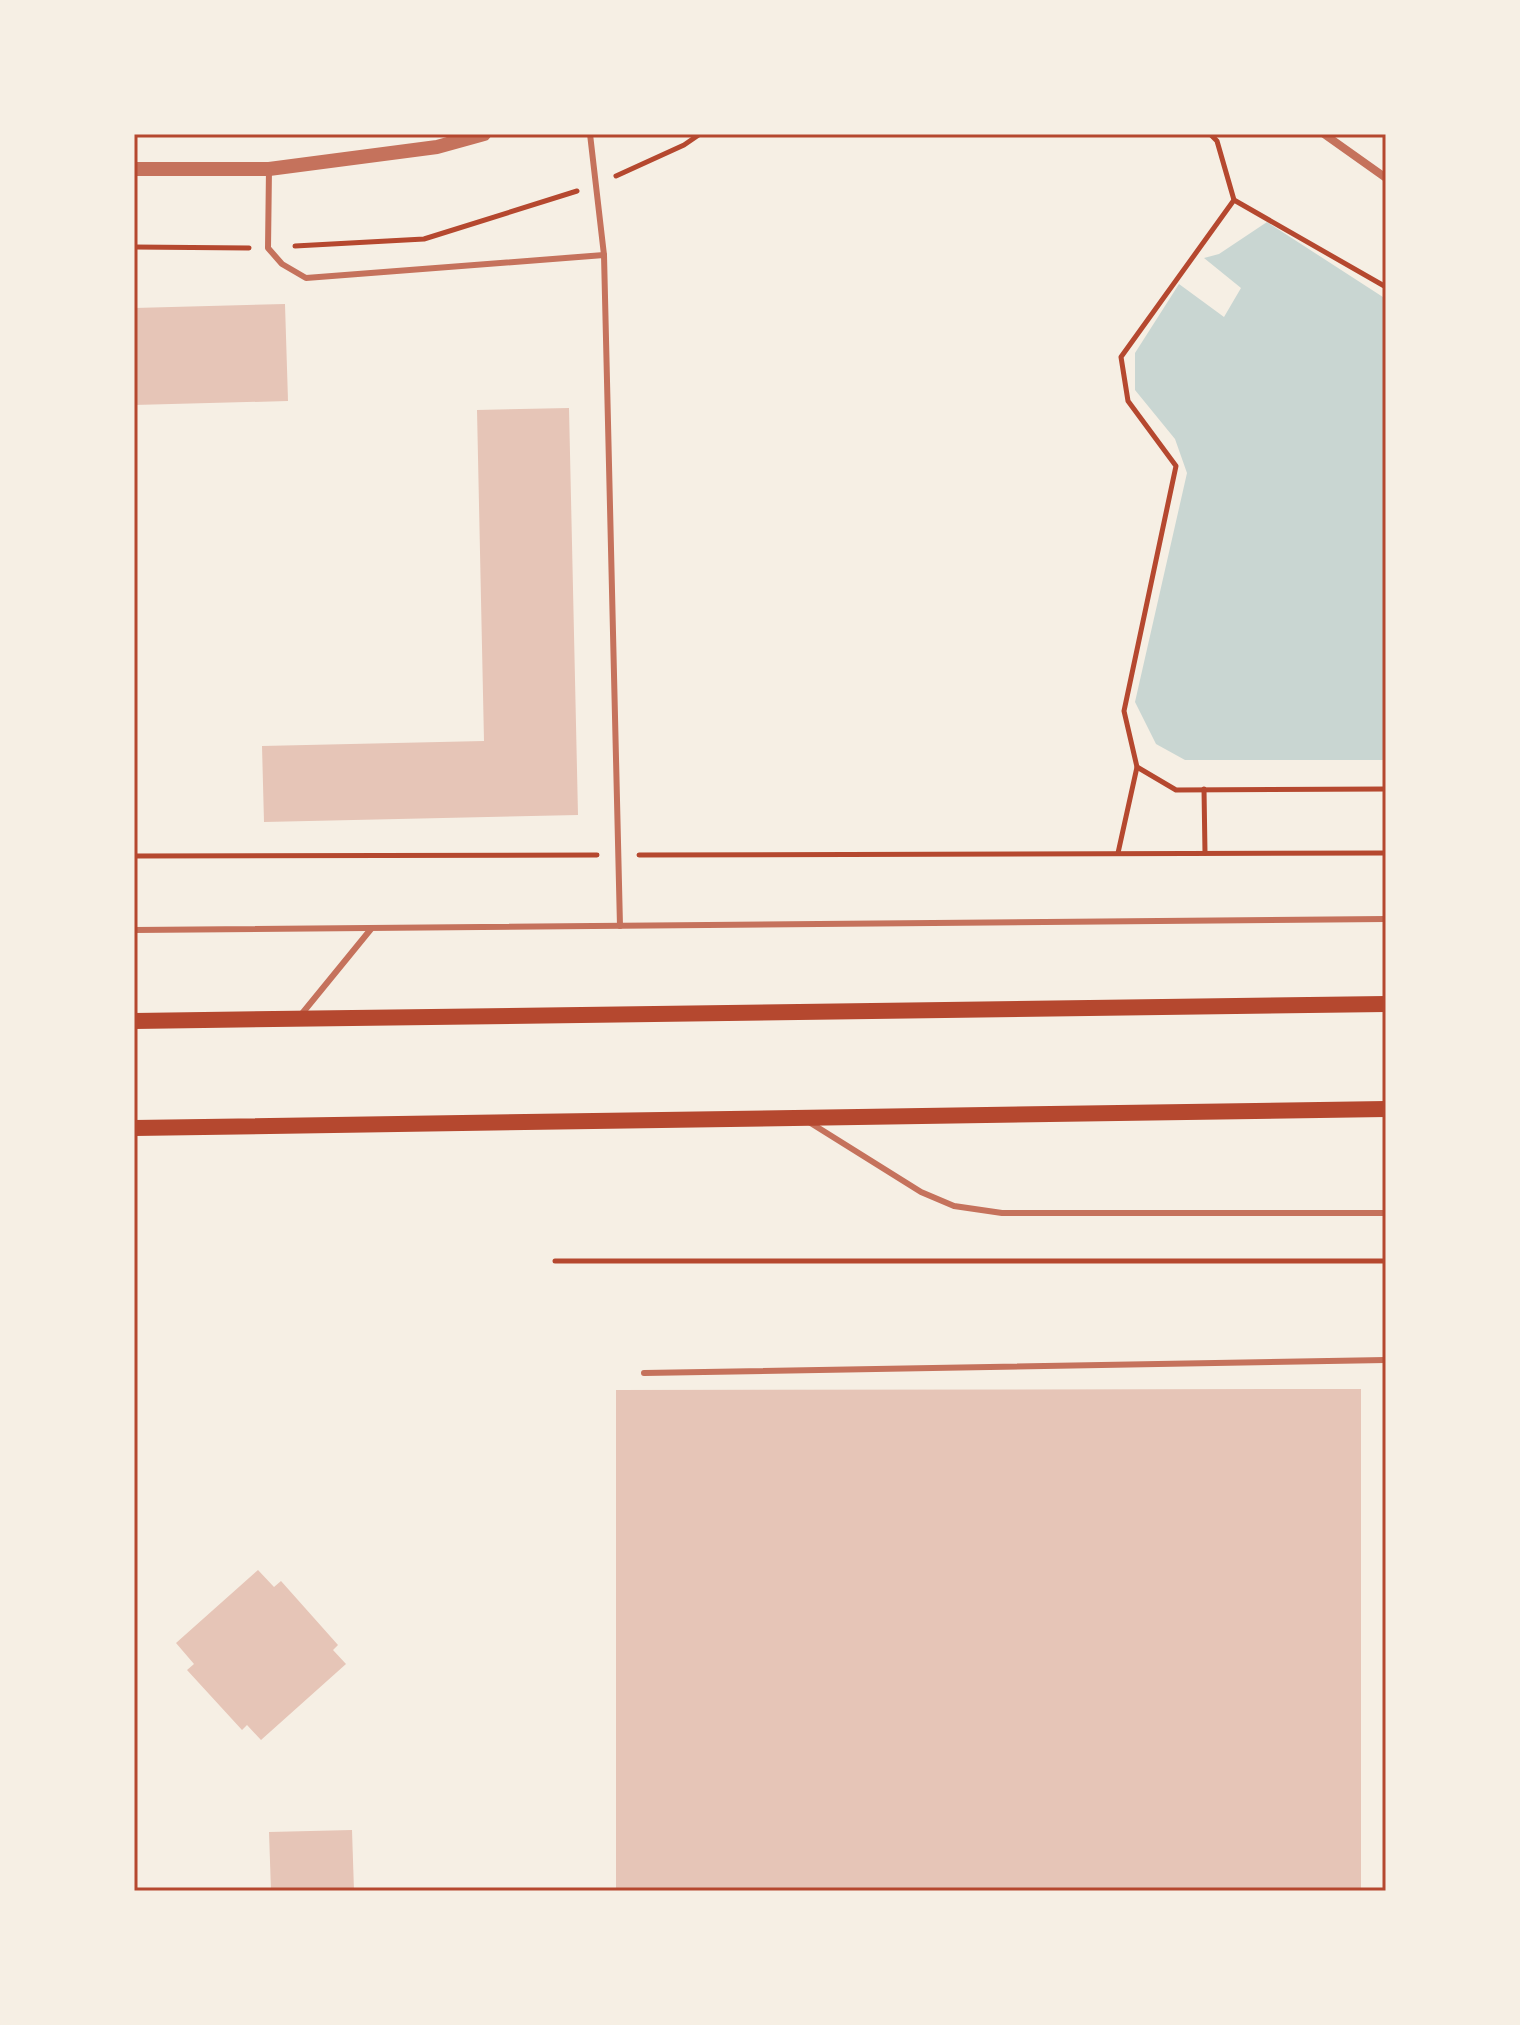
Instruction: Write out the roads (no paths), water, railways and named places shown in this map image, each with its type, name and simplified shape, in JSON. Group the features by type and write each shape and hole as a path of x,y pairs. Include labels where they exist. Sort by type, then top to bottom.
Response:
{"main road":[{"path":"134,1021 1386,1004"},
{"path":"134,1128 1386,1109"}],"street":[{"path":"134,169 269,169 437,147 484,134"},
{"path":"1324,134 1386,178"}],"lane":[{"path":"590,134 604,255 620,926"},
{"path":"269,169 268,248 282,264 306,278 604,255"},
{"path":"134,930 1386,919"},
{"path":"297,1019 371,929"},
{"path":"803,1118 921,1192 954,1206 1002,1213 1386,1213"},
{"path":"644,1373 1386,1360"}]}
